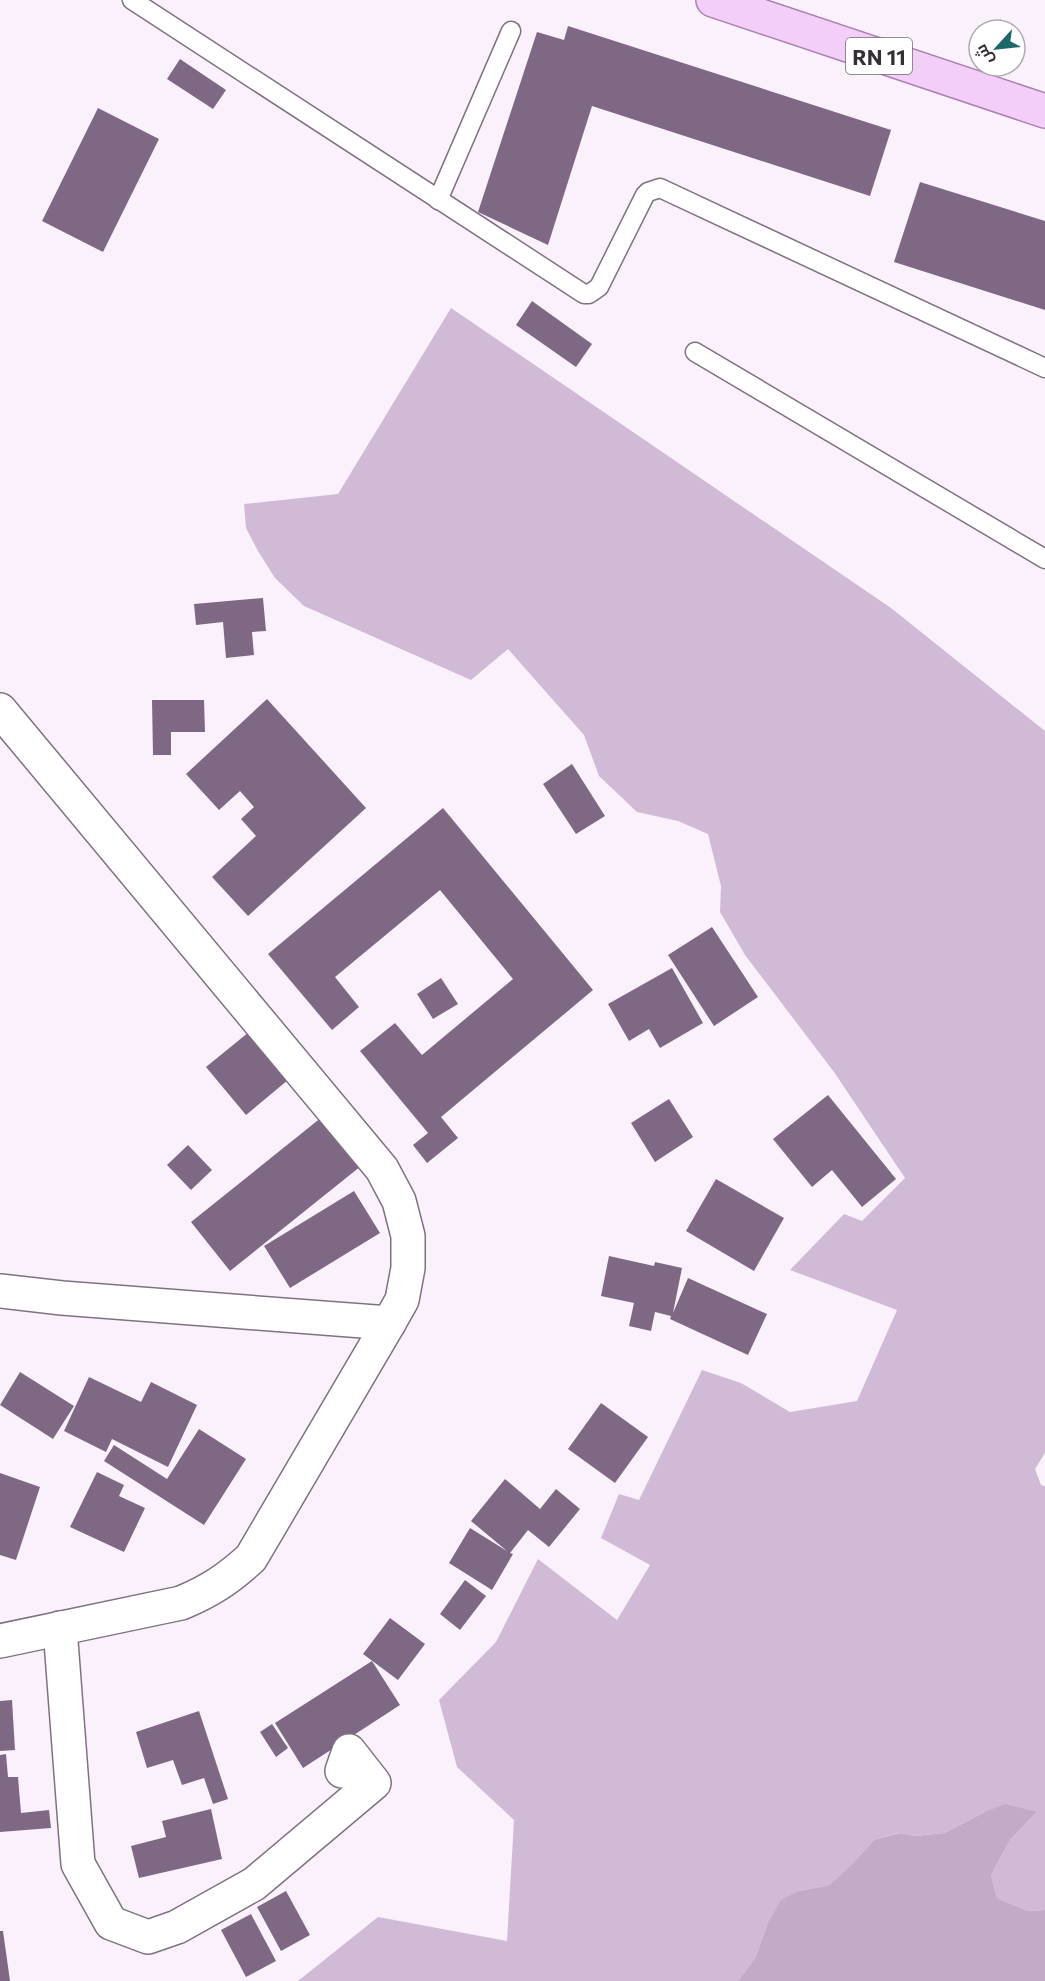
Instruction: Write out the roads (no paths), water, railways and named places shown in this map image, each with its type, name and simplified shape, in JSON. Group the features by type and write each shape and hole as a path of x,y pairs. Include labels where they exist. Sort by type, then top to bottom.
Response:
{"main road":[{"name":"RN 11","path":"713,0 1045,111"}],"street":[{"path":"0,710 382,1169 399,1201 408,1236 408,1268 402,1300 251,1558 230,1578 206,1593 181,1603 0,1641"},
{"path":"0,1291 62,1298 389,1323"},
{"path":"60,1628 78,1864 111,1923 148,1937 177,1927 254,1884 374,1783 349,1751 342,1771"}],"lane":[{"path":"132,0 161,7 438,200 584,294 589,294 599,287 645,195 660,188 1045,368"},
{"path":"438,200 511,31"},
{"path":"695,352 1045,559"}]}
